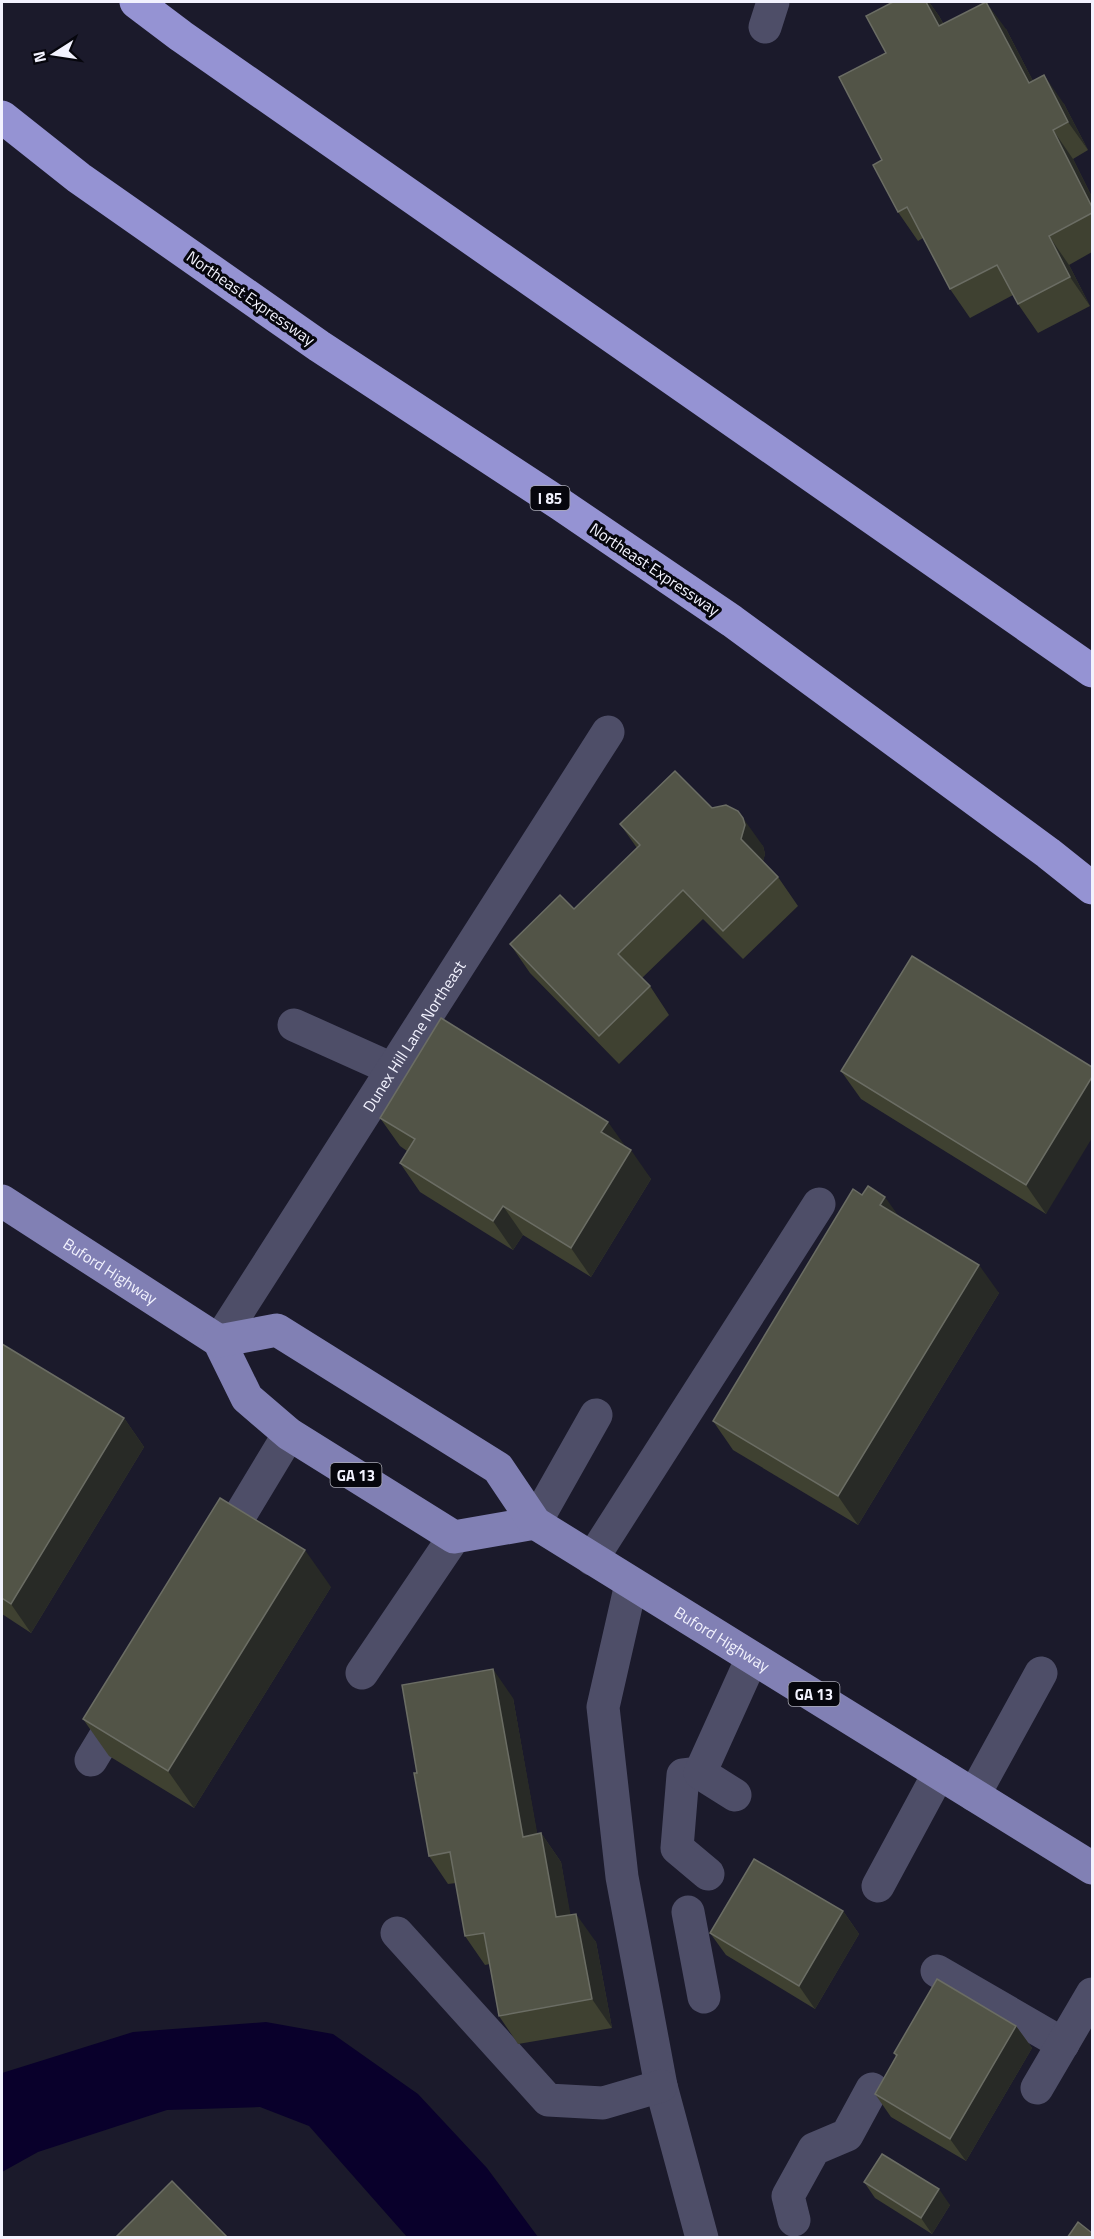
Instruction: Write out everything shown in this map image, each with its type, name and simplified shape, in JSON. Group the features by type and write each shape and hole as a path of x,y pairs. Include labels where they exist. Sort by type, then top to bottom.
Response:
{"highway":[{"path":"136,2 191,43 1092,671"},
{"name":"Northeast Expressway","path":"2,117 79,178 319,346 560,504 732,621 1048,853 1092,888"}],"main road":[{"name":"Buford Highway","path":"2,1202 219,1341 276,1330 498,1468 535,1523 1092,1868"},
{"name":"GA 13","path":"219,1341 247,1398 289,1434 454,1537"},
{"path":"454,1537 535,1523"}],"street":[{"name":"Dunex Hill Lane Northeast","path":"219,1341 608,732"},
{"path":"294,1025 392,1070"},
{"path":"592,1559 819,1204"},
{"path":"535,1523 597,1415"},
{"path":"202,1577 289,1434"},
{"path":"362,1673 454,1537"},
{"path":"631,1584 603,1707 621,1877 661,2086 702,2238"},
{"path":"700,1773 752,1658"},
{"path":"974,1795 1041,1673"},
{"path":"91,1761 140,1679"},
{"path":"708,1874 677,1848 683,1775 700,1773 735,1795"},
{"path":"878,1886 939,1773"},
{"path":"688,1912 704,1997"},
{"path":"397,1933 548,2100 603,2103 661,2086"},
{"path":"937,1971 1063,2043"},
{"path":"1037,2088 1092,1995"},
{"path":"794,2220 788,2196 814,2149 847,2135 872,2089"}],"shaded area":[{"path":"266,2022 333,2034 418,2094 487,2168 538,2237 407,2237 309,2126 260,2107 167,2110 38,2152 2,2172 2,2073 133,2032"}],"building":[{"path":"893,2 926,2 939,26 986,2 1029,83 1044,75 1068,122 1053,130 1092,207 1092,213 1049,236 1070,277 1018,304 997,265 950,289 907,207 898,212 873,165 882,160 839,77 886,53 866,16"},
{"path":"675,771 712,808 726,805 738,811 745,825 741,839 778,877 723,931 683,890 618,954 650,986 599,1036 510,944 560,895 574,909 640,845 620,824"},
{"path":"912,956 1092,1067 1092,1077 1026,1185 841,1071"},
{"path":"441,1018 608,1122 601,1132 631,1150 571,1248 503,1206 493,1221 400,1163 415,1139 380,1118"},
{"path":"868,1186 885,1197 880,1205 979,1265 838,1496 713,1421 853,1189 862,1195"},
{"path":"2,1344 124,1418 11,1604 2,1598"},
{"path":"220,1498 305,1550 168,1771 83,1719"},
{"path":"493,1669 523,1837 541,1833 556,1917 576,1914 592,1999 499,2016 484,1933 465,1936 450,1852 429,1856 414,1773 417,1773 402,1685"},
{"path":"754,1859 843,1911 799,1986 710,1933"},
{"path":"937,1979 1016,2026 950,2139 875,2094 897,2055 894,2053"},
{"path":"882,2154 939,2189 921,2218 864,2182"},
{"path":"172,2181 228,2238 115,2238"},
{"path":"1078,2222 1092,2233 1092,2238 1067,2238"}]}
